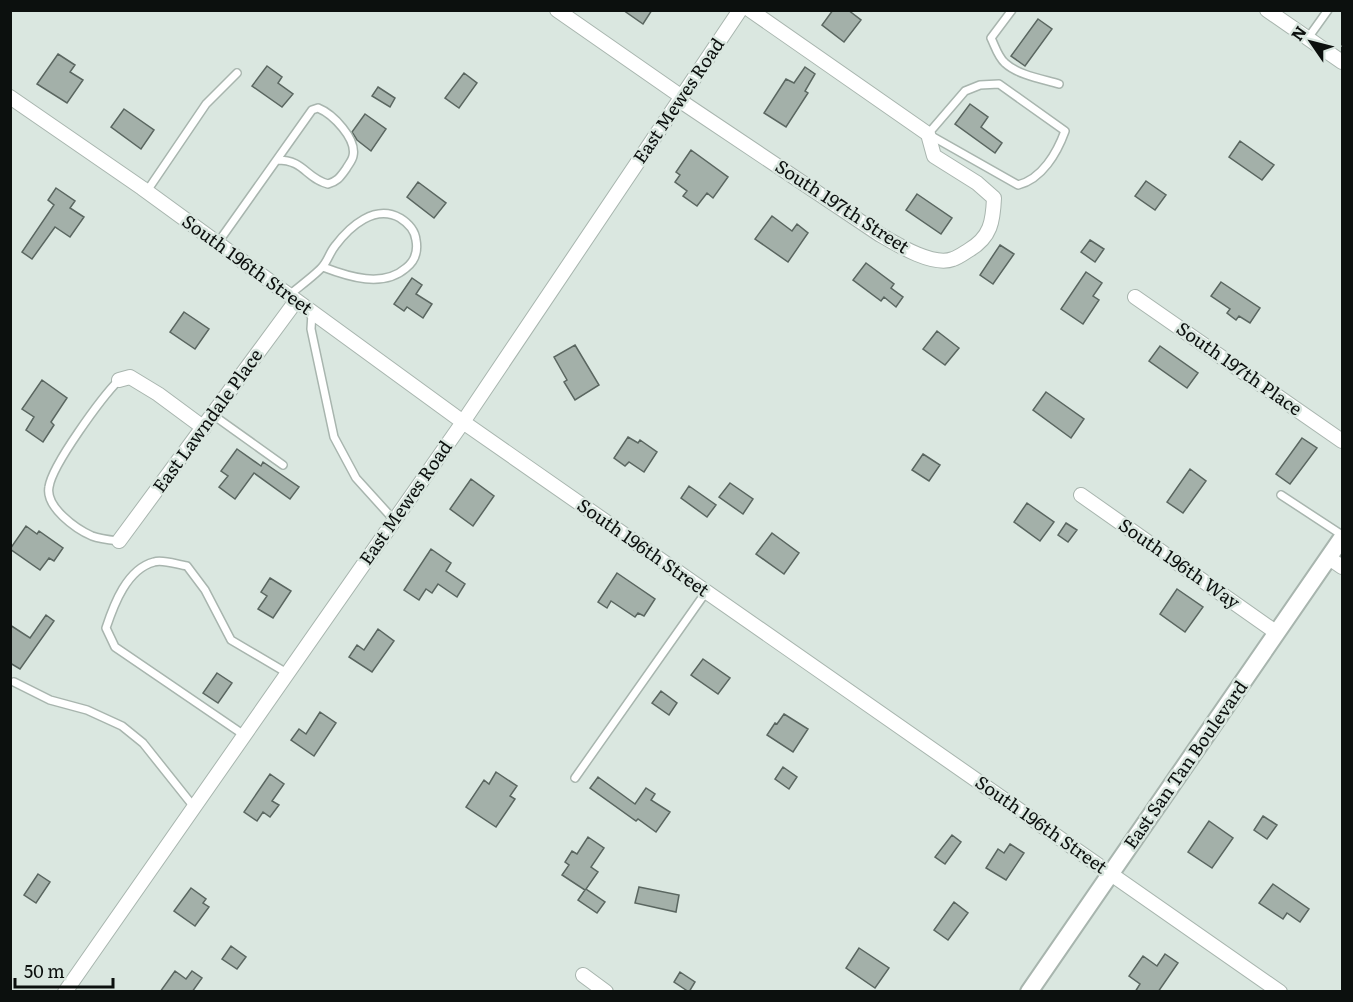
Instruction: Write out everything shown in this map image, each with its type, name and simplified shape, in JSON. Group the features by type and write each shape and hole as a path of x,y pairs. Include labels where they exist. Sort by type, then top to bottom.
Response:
{"street":[{"name":"South 197th Street","path":"557,10 681,99 879,234 910,252 930,258 951,260 979,244 992,224 994,198 977,183 934,156 928,134"},
{"name":"East Mewes Road","path":"65,992 463,422 740,10"},
{"path":"750,10 928,134"},
{"path":"1267,10 1342,62"},
{"name":"South 196th Street","path":"10,97 147,192 463,422 1280,992"},
{"name":"South 197th Place","path":"1135,297 1342,441"},
{"name":"East Lawndale Place","path":"119,541 204,428 292,299"},
{"path":"119,380 130,377 158,394 204,428"},
{"name":"South 196th Way","path":"1081,495 1277,633"},
{"name":"East San Tan Boulevard","path":"1029,992 1277,633 1336,562 1342,537"},
{"path":"583,975 606,992"}],"lane":[{"path":"1012,10 991,38 1000,58 1006,64 1024,73 1059,84"},
{"path":"1308,38 1328,10"},
{"path":"147,192 206,104 237,73"},
{"path":"999,84 1065,131 1059,148 1041,171 1029,182 1018,185 928,134 965,91 980,85 999,84"},
{"path":"217,244 277,160 312,111 318,108 336,118 349,138 354,153 338,181 328,184 314,178 290,160 277,160"},
{"path":"292,299 323,267 328,256 347,231 362,220 379,213 388,213 402,219 412,228 417,238 416,256 398,276 383,280 373,279 342,274 323,267"},
{"path":"312,313 311,329 334,437 356,478 394,520"},
{"path":"119,380 96,406 53,475 48,489 52,503 63,518 90,535 119,541"},
{"path":"213,415 283,465"},
{"path":"1281,495 1342,537"},
{"path":"244,735 115,647 106,628 115,603 135,573 155,561 187,566 205,590 231,640 287,673"},
{"path":"575,778 706,592"},
{"path":"14,682 50,700 87,710 122,726 143,744 194,807"}],"building":[{"path":"623,10 652,10 643,24"},
{"path":"833,10 848,10 861,20 844,42 822,25"},
{"path":"1038,19 1052,29 1025,66 1011,56"},
{"path":"58,54 75,65 70,72 83,80 67,103 37,84"},
{"path":"267,66 282,77 278,83 293,94 282,107 252,86"},
{"path":"805,67 815,74 805,91 808,93 786,127 764,113 786,79 794,83"},
{"path":"464,73 477,83 459,108 445,98"},
{"path":"378,87 395,98 390,107 372,96"},
{"path":"970,104 988,117 981,127 1002,143 995,153 955,124"},
{"path":"124,109 154,130 141,149 111,127"},
{"path":"365,114 386,129 371,151 357,140 352,132"},
{"path":"1240,141 1274,165 1262,180 1229,157"},
{"path":"691,150 728,177 713,198 707,193 697,206 683,196 687,191 675,182 680,175 676,172"},
{"path":"1146,181 1166,195 1155,210 1135,196"},
{"path":"418,182 446,203 434,218 407,197"},
{"path":"56,188 75,201 70,208 84,217 70,237 55,227 32,259 22,252 54,205 48,200"},
{"path":"917,194 952,218 941,234 906,210"},
{"path":"772,216 792,231 797,224 808,233 788,262 755,239"},
{"path":"1090,240 1104,249 1095,262 1081,252"},
{"path":"1000,245 1014,254 993,284 980,275"},
{"path":"866,263 894,284 891,288 903,297 896,307 884,297 881,301 853,280"},
{"path":"1086,272 1102,283 1093,296 1099,300 1083,324 1061,309"},
{"path":"412,278 422,285 416,294 432,304 423,318 407,307 404,311 394,304"},
{"path":"1221,282 1260,308 1250,323 1239,316 1236,320 1227,313 1230,309 1211,296"},
{"path":"184,312 209,329 195,349 170,332"},
{"path":"937,331 959,348 945,365 923,349"},
{"path":"575,345 599,385 575,400 564,382 567,380 554,357"},
{"path":"1160,346 1198,373 1187,388 1149,361"},
{"path":"42,380 67,398 51,422 54,425 43,442 26,430 34,417 22,409"},
{"path":"1046,392 1084,419 1071,438 1033,410"},
{"path":"628,437 638,443 640,440 657,452 644,472 629,462 625,466 614,458"},
{"path":"1302,438 1317,448 1290,484 1276,474"},
{"path":"237,449 261,466 263,462 299,487 290,499 254,473 235,499 219,487 228,476 221,471"},
{"path":"923,454 940,465 929,481 912,470"},
{"path":"1190,469 1206,481 1183,513 1167,502"},
{"path":"471,479 494,496 473,526 450,509"},
{"path":"730,483 753,499 743,514 719,497"},
{"path":"689,486 716,505 707,517 681,498"},
{"path":"1027,503 1054,522 1040,541 1014,522"},
{"path":"1066,523 1077,530 1068,542 1058,535"},
{"path":"26,526 37,534 39,531 63,548 54,561 49,558 40,570 10,549"},
{"path":"772,533 799,553 784,574 756,554"},
{"path":"431,549 451,563 446,571 465,584 457,597 438,584 432,593 426,589 419,600 404,590"},
{"path":"617,573 655,599 644,616 638,613 635,617 611,601 607,608 598,602"},
{"path":"270,578 291,591 273,618 258,609 267,596 261,592"},
{"path":"1177,589 1203,607 1185,632 1160,614"},
{"path":"46,615 54,621 20,669 10,663 10,625 30,638"},
{"path":"378,629 394,641 372,672 349,657 357,645 364,650"},
{"path":"703,659 730,678 718,694 691,675"},
{"path":"217,673 232,683 218,703 203,693"},
{"path":"661,691 677,703 669,715 652,703"},
{"path":"320,712 336,723 314,756 291,740 299,729 306,734"},
{"path":"784,714 808,729 793,752 767,735"},
{"path":"783,767 797,777 789,789 775,779"},
{"path":"496,772 517,786 510,796 515,799 496,827 466,807 484,780 489,784"},
{"path":"270,774 284,784 272,801 279,805 270,817 263,812 257,821 244,812"},
{"path":"598,777 635,804 646,788 655,794 651,800 670,812 656,832 638,819 636,821 590,788"},
{"path":"1263,816 1277,825 1267,839 1254,830"},
{"path":"1209,821 1233,838 1212,868 1188,852"},
{"path":"952,835 961,842 945,864 935,857"},
{"path":"588,837 604,848 591,867 598,872 586,889 605,902 597,913 578,900 585,890 562,875 569,865 565,862 572,851 577,854"},
{"path":"1010,844 1024,853 1006,880 986,868 998,849 1004,853"},
{"path":"38,874 50,882 36,903 24,895"},
{"path":"1273,884 1309,909 1300,922 1287,913 1283,919 1259,903"},
{"path":"639,887 679,895 676,912 635,903"},
{"path":"191,888 206,899 203,903 209,907 195,926 174,911"},
{"path":"954,902 968,913 948,940 934,930"},
{"path":"231,946 246,957 237,969 222,959"},
{"path":"859,948 889,968 875,988 846,968"},
{"path":"1165,954 1178,963 1158,992 1135,992 1140,984 1129,976 1143,956 1157,966"},
{"path":"175,971 186,979 192,971 202,978 192,992 160,992"},
{"path":"680,972 695,982 689,992 674,982"}]}
